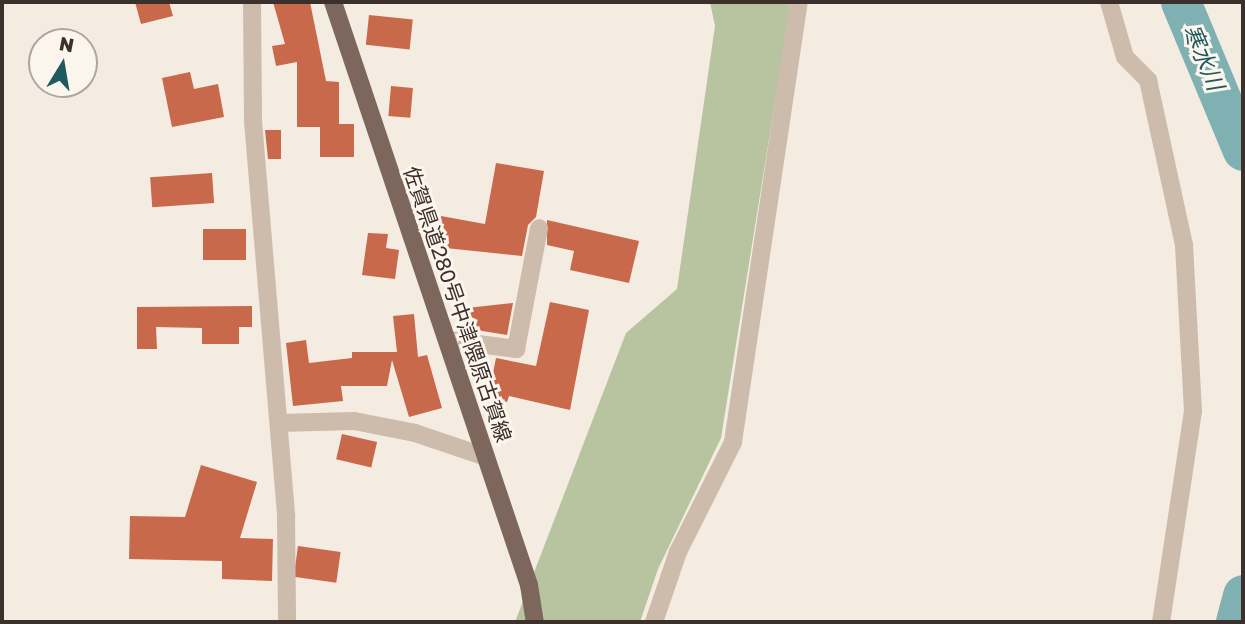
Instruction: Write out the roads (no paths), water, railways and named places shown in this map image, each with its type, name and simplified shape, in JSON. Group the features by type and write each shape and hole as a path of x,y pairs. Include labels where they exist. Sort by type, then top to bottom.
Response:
{"main road":[{"name":"佐賀県道280号中津隈原古賀線","path":"333,2 529,585 535,622"}],"street":[{"path":"252,2 253,121 279,422 287,622"},
{"path":"654,622 678,552 733,442 799,2"},
{"path":"1109,2 1125,57 1148,80 1184,245 1193,411 1161,622"},
{"path":"447,340 516,349 539,228"},
{"path":"279,422 354,421 415,433 486,457"}],"waterway":[{"name":"寒水川","path":"1181,2 1243,151"},
{"name":"寒水川","path":"1236,622 1243,595"}]}
